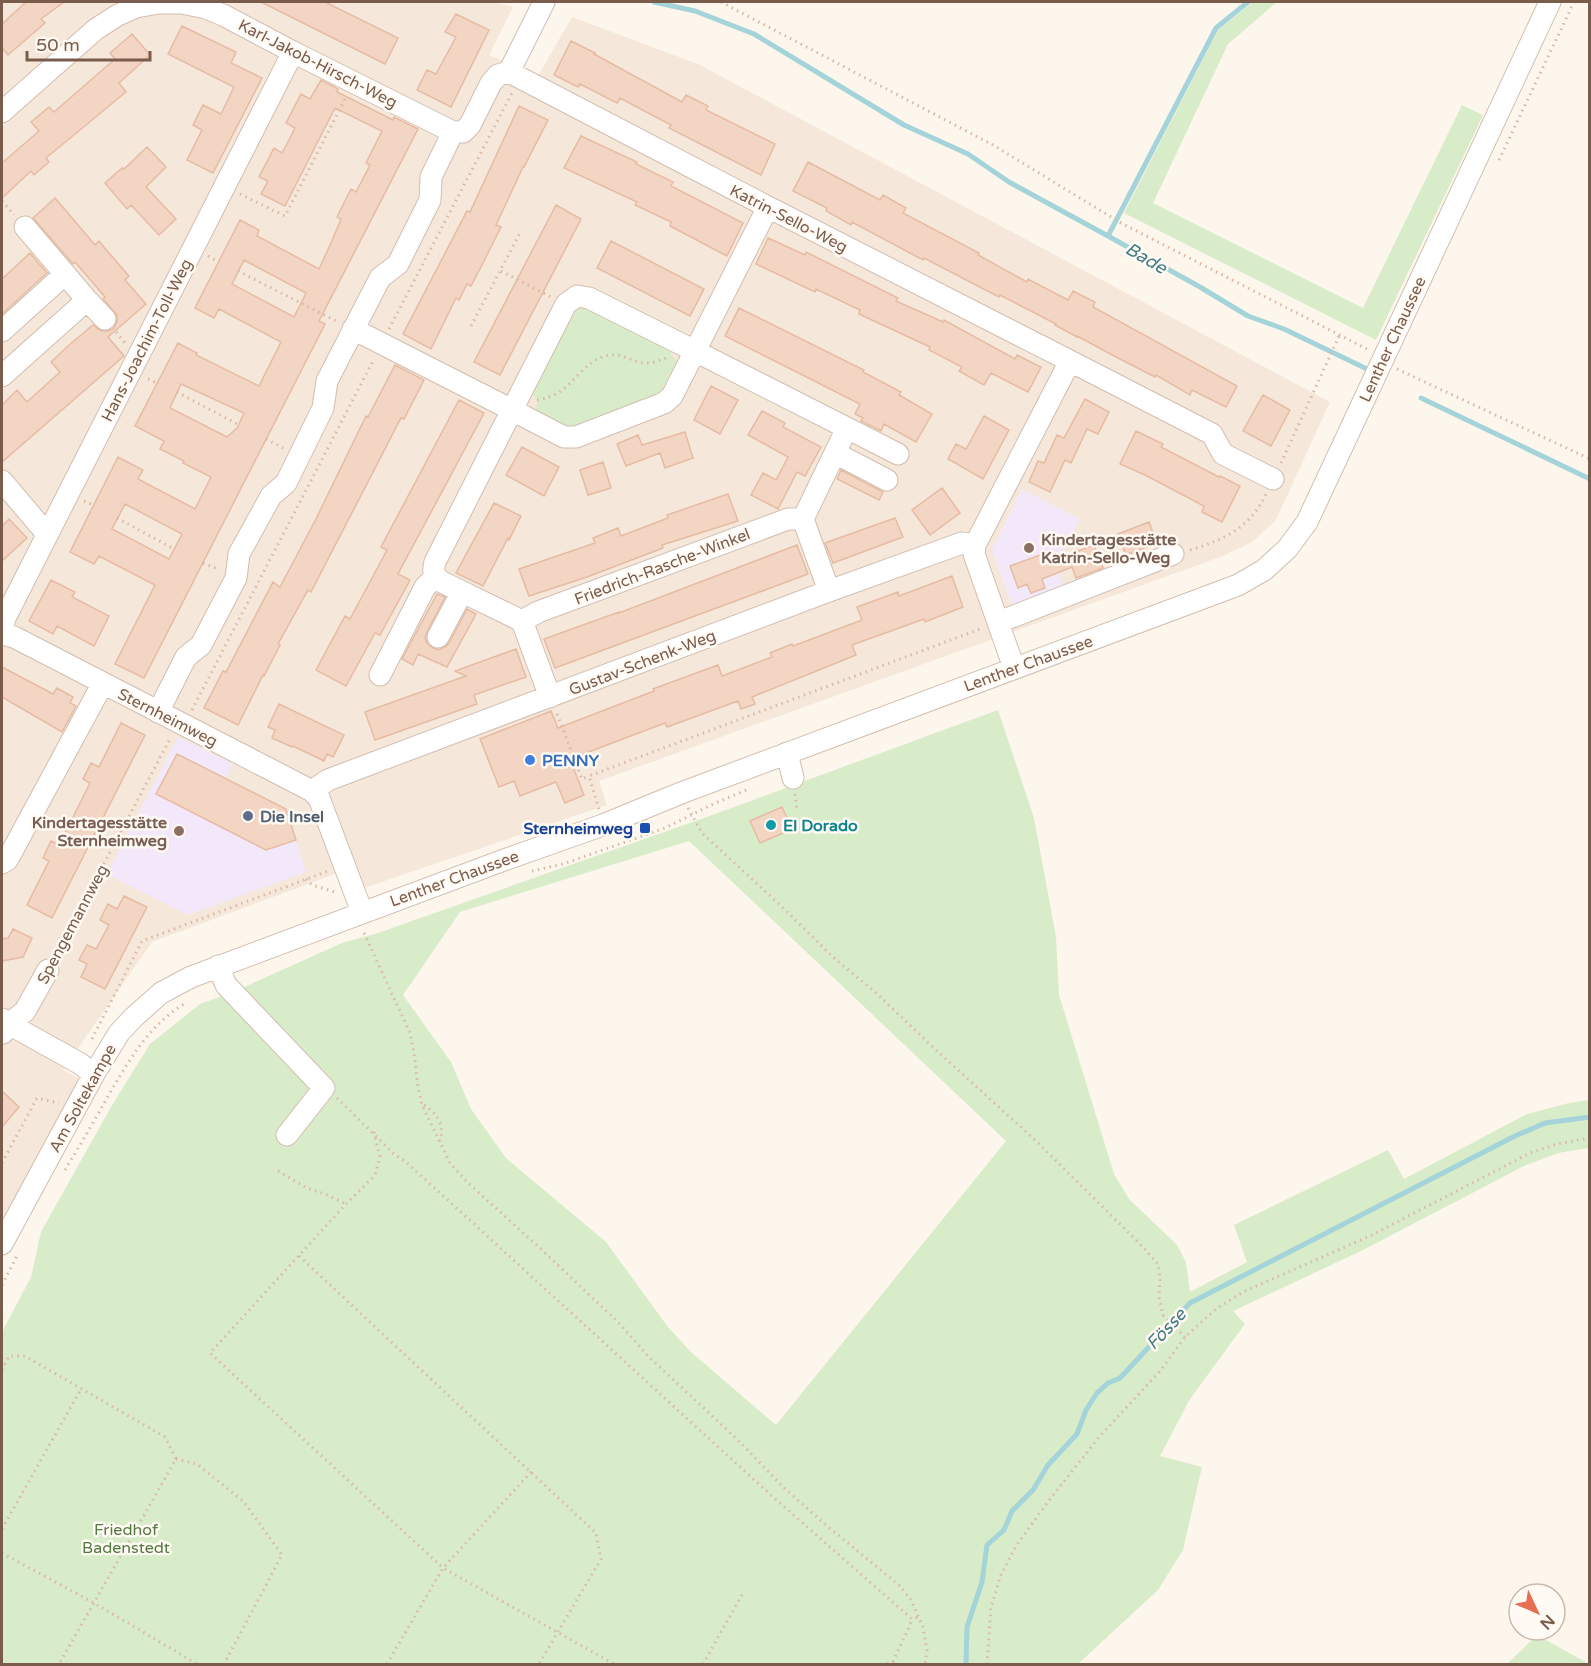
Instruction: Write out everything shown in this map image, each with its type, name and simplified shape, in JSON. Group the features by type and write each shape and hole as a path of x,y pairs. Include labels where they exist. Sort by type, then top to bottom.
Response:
{"street":[{"path":"158,712 186,657 201,645 236,578 239,554 270,496 286,483 323,408 327,381 380,278 398,264 430,200 431,177 453,132 463,132 470,125 491,83 498,75 514,75 544,2"},
{"name":"Lenther Chaussee","path":"190,977 358,902 493,864 603,825 681,793 1238,585 1264,570 1287,549 1307,522 1391,364 1550,2"},
{"name":"Karl-Jakob-Hirsch-Weg","path":"2,112 96,29 118,15 136,7 159,3 182,3 206,8 225,16 453,132"},
{"name":"Hans-Joachim-Toll-Weg","path":"2,629 5,618 47,534 293,52"},
{"name":"Katrin-Sello-Weg","path":"514,75 1212,434 1224,454 1273,479"},
{"path":"353,329 564,437 576,437 664,403 672,396 768,207"},
{"path":"25,227 105,319"},
{"path":"2,331 65,274"},
{"path":"550,697 522,621 435,577 433,569 435,561 566,304 577,296 589,298 898,454"},
{"path":"2,376 87,300"},
{"path":"1014,668 974,554 975,545 1070,361"},
{"path":"830,591 803,519 847,428"},
{"path":"835,453 887,480"},
{"path":"2,482 47,534"},
{"name":"Friedrich-Rasche-Winkel","path":"522,621 538,612 788,519 803,519"},
{"name":"Gustav-Schenk-Weg","path":"312,791 327,780 830,591 962,543 975,545"},
{"path":"999,622 1173,554"},
{"path":"380,675 425,587 435,577"},
{"path":"438,637 462,592"},
{"name":"Sternheimweg","path":"2,634 14,637 312,791"},
{"path":"2,863 10,855 103,683"},
{"path":"788,753 793,778"},
{"path":"312,791 320,798 358,902"},
{"path":"218,966 226,985 324,1088 287,1136"},
{"name":"Spengemannweg","path":"4,1026 25,1011 48,970"},
{"name":"Am Soltekampe","path":"2,1244 94,1074 119,1033 161,993 190,977"},
{"path":"4,1026 94,1074"}],"path":[{"path":"721,2 993,145 1121,223 1340,334 1391,364 1590,459"},
{"name":"Spengemannweg","path":"48,970 382,344 514,75"},
{"path":"225,186 285,216 354,82"},
{"path":"471,326 520,231"},
{"path":"500,270 566,304"},
{"path":"238,271 353,329"},
{"path":"105,319 137,357"},
{"path":"1328,359 1340,334"},
{"path":"538,400 563,391 594,361 604,356 616,354 646,364 671,356"},
{"path":"177,392 239,425"},
{"path":"117,518 174,549"},
{"path":"550,697 582,779 999,622"},
{"path":"589,776 600,810"},
{"path":"681,793 702,833 782,906 834,958 875,992 1034,1139 1140,1244 1158,1264 1159,1297 1163,1315 1185,1337"},
{"path":"306,879 312,885 340,893 358,902 363,932 410,1034 417,1088 422,1105 450,1163 467,1182 618,1322 648,1356 741,1443 783,1487 900,1586 911,1600 926,1637 925,1665"},
{"path":"78,1149 125,1066 159,1023"},
{"path":"324,1088 335,1095 395,1155 405,1161 773,1497 912,1619"},
{"path":"2,1163 37,1098 57,1102"},
{"path":"422,1105 429,1108 437,1117 441,1125 440,1141"},
{"path":"374,1132 380,1157 375,1175 210,1353 443,1568 614,1665"},
{"path":"987,1665 991,1607 1001,1575 1016,1546 1100,1436 1161,1370 1185,1337 1216,1309 1243,1292 1370,1236 1530,1153 1557,1144 1590,1138"},
{"path":"278,1171 307,1188 346,1204"},
{"path":"299,1256 596,1533 601,1559 539,1665"},
{"path":"2,1370 9,1356 25,1356 165,1437 176,1459"},
{"path":"2,1529 81,1389"},
{"path":"59,1665 176,1459"},
{"path":"176,1459 197,1464 244,1502 282,1555 224,1665"},
{"path":"387,1665 443,1568 531,1472"},
{"path":"2,1553 94,1603 197,1665"},
{"path":"703,1665 743,1593"},
{"path":"912,1619 919,1617"},
{"path":"887,1665 894,1663 912,1619"}],"shaded area":[{"path":"2,2 495,2 513,7 489,55 538,76 572,17 698,64 1330,402 1276,520 1252,542 1223,556 599,781 607,805 364,888 351,868 152,942 63,1070 84,1081 2,1219"},
{"name":"Kindertagesstätte Katrin-Sello-Weg","path":"1022,489 1080,519 1055,567 1064,587 1012,606 992,552"},
{"name":"Kindertagesstätte Sternheimweg","path":"178,737 233,764 205,818 296,840 306,872 188,915 107,874"}],"green space":[{"path":"1253,2 1277,2 1228,44 1153,203 1363,308 1462,105 1483,115 1376,340 1124,213 1218,30"},
{"path":"580,303 671,347 671,355 677,361 658,396 567,430 535,413 538,400 528,389 568,309"},
{"name":"Friedhof Badenstedt","path":"998,710 1034,818 1056,937 1059,995 1114,1174 1129,1199 1177,1245 1186,1262 1190,1292 1247,1262 1234,1225 1388,1150 1404,1179 1527,1114 1589,1100 1589,1148 1558,1153 1524,1166 1363,1250 1233,1311 1245,1324 1190,1399 1160,1456 1202,1467 1183,1550 1158,1590 1078,1664 2,1664 2,1332 31,1277 41,1232 111,1107 150,1044 200,1004 233,992 342,943 375,934 704,818","holes":["689,841 1006,1141 776,1425 691,1352 668,1327 606,1242 506,1158 471,1109 451,1062 403,995 460,912"]},
{"path":"1530,1642 1550,1642 1589,1664 1507,1664"}],"building":[{"path":"26,2 64,2 41,19 45,23 8,55 2,48 2,24"},
{"path":"261,2 325,2 398,38 385,64"},
{"path":"456,14 489,30 451,107 417,90 427,70 436,74 456,37 445,32"},
{"path":"182,26 236,52 231,63 262,78 213,173 187,160 202,130 193,125 203,105 221,114 234,87 168,54"},
{"path":"132,34 150,55 119,83 126,92 46,158 49,162 34,175 31,171 2,198 2,163 39,131 31,122 49,107 54,112 115,59 110,53"},
{"path":"571,41 682,102 686,95 708,106 706,110 775,144 761,175 669,128 671,125 620,98 617,103 580,84 578,87 554,75"},
{"path":"321,80 338,89 337,92 393,120 394,117 418,129 319,321 325,324 144,678 115,664 155,585 99,556 94,564 70,552 118,457 143,470 138,479 195,509 211,477 160,449 164,441 135,426 178,343 197,353 196,355 259,386 281,342 219,309 214,318 195,308 240,220 259,230 257,236 319,269 341,219 337,217 351,189 356,192 370,165 366,163 382,131 335,108 285,206 261,194 268,181 259,177 274,148 282,153 289,140 295,128 286,123 301,94 310,99","holes":["244,260 306,293 294,317 232,284","181,384 244,413 237,428 227,437 170,408","125,504 182,534 169,559 112,529"]},
{"path":"519,106 548,120 496,225 501,227 485,259 471,286 467,284 459,300 456,298 431,349 403,334 467,211 470,212"},
{"path":"581,136 637,162 636,164 673,182 671,186 743,223 727,256 670,226 671,222 635,205 637,202 564,168"},
{"path":"147,147 166,167 146,187 176,219 159,235 131,205 127,209 105,183"},
{"path":"808,162 880,200 883,195 906,208 903,213 979,253 978,255 1027,282 1028,279 1068,300 1073,291 1095,302 1093,307 1237,386 1226,407 1192,390 1190,395 1156,375 1155,377 1000,295 999,297 826,211 827,208 793,191"},
{"path":"55,198 95,245 99,241 129,276 125,280 146,304 108,337 124,356 2,462 2,405 17,390 27,402 60,372 51,362 68,346 93,325 101,331 107,331 113,329 117,322 117,315 103,299 105,297 33,218"},
{"path":"556,205 581,219 500,375 474,362"},
{"path":"768,238 805,255 806,252 898,298 896,301 943,322 944,320 1015,359 1017,355 1041,367 1028,392 991,373 984,385 959,371 962,367 929,350 930,347 859,314 860,310 816,289 815,292 756,264"},
{"path":"611,241 704,289 690,316 597,268"},
{"path":"30,253 47,273 2,314 2,279"},
{"path":"739,308 864,370 863,372 901,392 899,395 932,414 916,442 884,424 881,431 861,421 863,418 855,414 860,404 725,336"},
{"path":"395,365 424,380 404,419 401,418 311,592 308,590 278,644 280,645 238,725 204,708 223,671 226,672 273,582 280,587 366,416 368,417"},
{"path":"711,386 738,400 720,434 694,420"},
{"path":"1263,395 1290,410 1271,446 1243,431"},
{"path":"1085,399 1109,412 1098,434 1087,429 1071,463 1065,460 1050,492 1029,482 1038,461 1044,463 1057,435 1064,438"},
{"path":"459,400 484,413 398,574 410,580 380,635 375,633 346,686 316,670 345,616 350,619 387,550 381,547"},
{"path":"762,411 785,423 783,427 821,447 805,476 797,472 778,509 751,495 763,473 776,480 788,457 748,435"},
{"path":"984,416 1009,430 983,479 948,459 956,444 966,449"},
{"path":"1136,431 1163,444 1161,447 1240,486 1222,522 1202,512 1204,506 1120,464"},
{"path":"685,432 693,458 665,468 660,453 626,466 617,444 638,435 642,445"},
{"path":"522,447 559,467 544,496 506,475"},
{"path":"603,462 611,488 588,495 580,470"},
{"path":"841,470 883,492 879,500 837,479"},
{"path":"942,488 960,513 930,535 912,510"},
{"path":"728,494 738,521 662,545 663,548 529,596 519,569 595,543 593,538 618,528 621,536 668,518 667,515"},
{"path":"494,503 521,516 483,586 456,573"},
{"path":"895,518 903,537 833,563 825,543"},
{"path":"9,519 27,538 2,561 2,526"},
{"path":"1149,522 1157,543 1126,555 1118,534"},
{"path":"797,545 808,574 555,668 544,639"},
{"path":"1094,545 1103,568 1076,578 1072,567 1042,579 1045,588 1031,593 1027,584 1018,588 1010,566 1043,554 1046,563"},
{"path":"952,576 963,607 925,622 924,619 852,645 856,655 752,697 755,704 741,709 738,701 667,727 665,723 570,759 584,795 565,803 556,782 520,796 514,781 499,787 480,739 551,711 558,728 718,665 722,676 772,657 770,653 792,644 793,646 862,620 857,607 898,592 899,596"},
{"path":"51,580 75,592 72,597 109,616 94,646 57,626 53,634 29,621"},
{"path":"437,594 445,597 425,637 427,643 433,648 439,650 449,643 467,609 476,614 447,667 418,654 413,665 402,659"},
{"path":"516,649 526,677 474,695 477,704 375,740 365,712 466,676 455,671"},
{"path":"2,667 53,694 57,688 73,697 70,703 76,706 62,732 2,697"},
{"path":"279,704 344,735 333,757 327,754 324,761 272,738 275,730 268,727"},
{"path":"121,723 145,735 52,918 27,905 49,861 43,858 51,841 59,845 90,783 83,779 91,763 99,767"},
{"path":"177,754 286,809 296,840 266,850 156,794"},
{"name":"El Dorado","path":"782,807 792,829 760,843 750,821"},
{"path":"124,896 147,907 105,989 81,977 87,964 79,960 87,945 96,949 109,925 100,920 108,904 117,909"},
{"path":"13,929 32,938 23,957 2,961 2,939 8,938"},
{"path":"2,1091 19,1107 2,1127"}],"waterway":[{"path":"654,2 695,11 754,34 904,125 968,154 1009,182 1108,236"},
{"name":"Bade","path":"1248,2 1216,28 1108,236 1248,316 1284,329 1367,369"},
{"name":"Bade","path":"1421,398 1590,479"},
{"name":"Fösse","path":"966,1664 967,1627 982,1582 987,1545 1004,1530 1012,1511 1033,1490 1048,1465 1077,1434 1086,1410 1097,1393 1108,1383 1120,1378 1190,1303 1513,1137 1545,1123 1590,1117"}],"place":[{"name":"Kindertagesstätte Katrin-Sello-Weg","path":"1029,548"},
{"name":"PENNY","path":"530,760"},
{"name":"Die Insel","path":"248,816"},
{"name":"El Dorado","path":"771,825"},
{"name":"Sternheimweg","path":"645,828"},
{"name":"Kindertagesstätte Sternheimweg","path":"179,831"}]}
